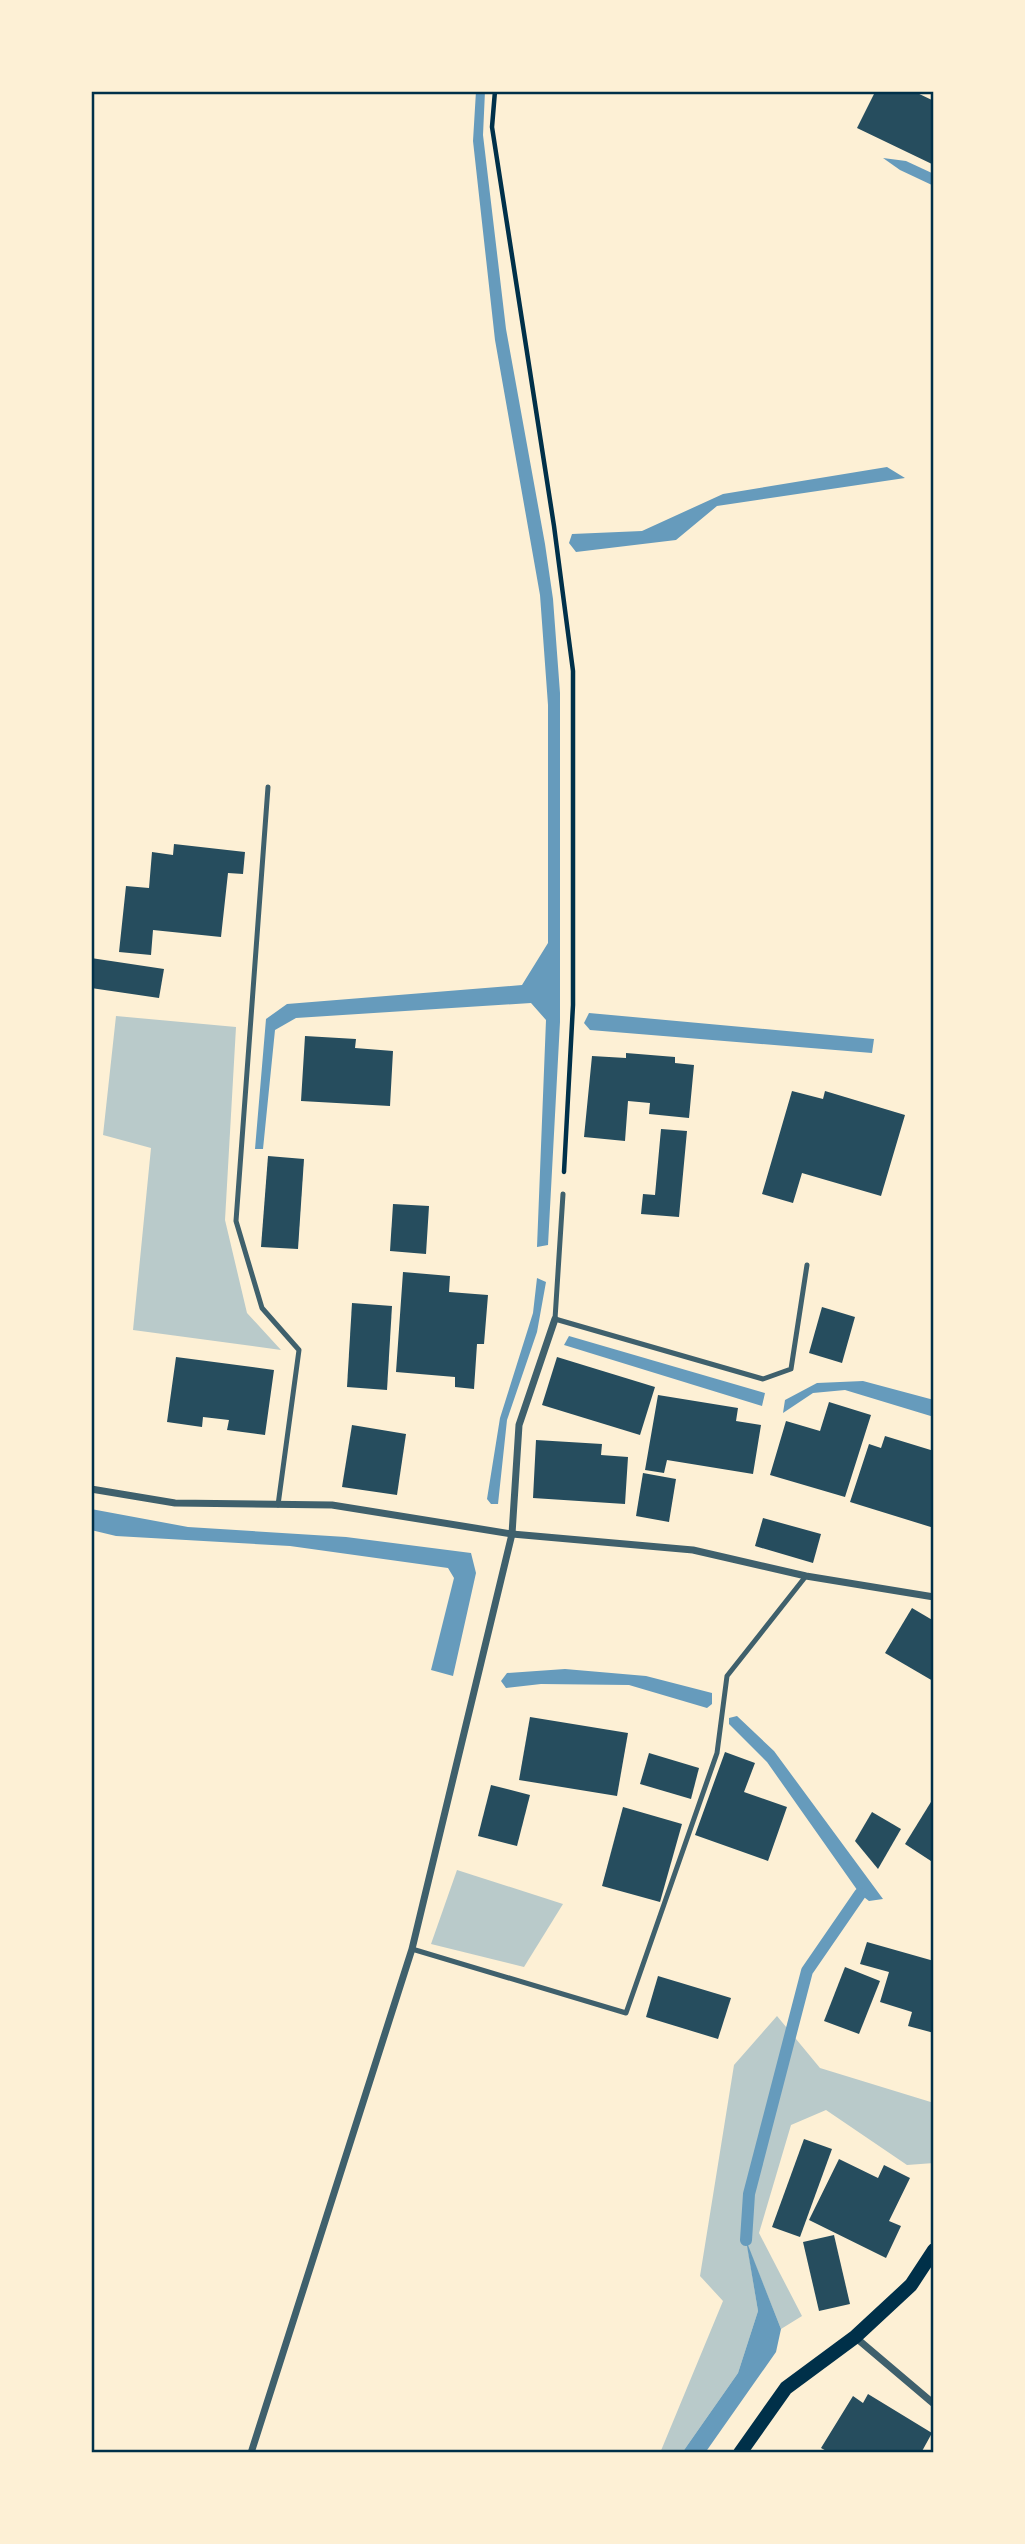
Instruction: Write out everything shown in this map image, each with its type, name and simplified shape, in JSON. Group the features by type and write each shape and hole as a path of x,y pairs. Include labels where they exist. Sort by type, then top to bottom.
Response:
{"main road":[{"path":"740,2453 786,2388 855,2337 911,2285 934,2250"}],"street":[{"path":"251,2453 412,1949 512,1534 519,1425 555,1320"},
{"path":"91,1489 175,1503 332,1505 512,1534 693,1550 806,1576 934,1597"},
{"path":"855,2337 934,2404"}],"lane":[{"path":"268,787 236,1222 262,1308 299,1350 278,1505"},
{"path":"563,1194 555,1320 763,1379 791,1369 807,1265"},
{"path":"412,1949 626,2013 717,1753 727,1675 806,1576"}],"path":[{"path":"495,91 492,127 554,526 573,671 573,1005 563,1194"}],"shaded area":[{"path":"116,1016 236,1027 225,1220 247,1313 281,1350 133,1330 151,1148 103,1135"},
{"path":"457,1870 563,1904 524,1967 431,1944"},
{"path":"777,2016 820,2068 934,2103 934,2163 907,2165 826,2110 791,2125 759,2233 802,2316 781,2329 747,2244 758,2311 738,2373 682,2453 660,2453 723,2301 700,2276 734,2065"}],"water":[{"path":"476,91 485,91 483,135 506,329 545,544 553,599 560,693 560,1022 548,1245 537,1247 546,1020 531,1003 296,1018 275,1030 263,1149 255,1149 266,1019 287,1004 522,985 548,943 548,705 540,595 495,340 473,141"},
{"path":"883,158 906,161 934,174 934,186 900,170"},
{"path":"887,467 905,478 717,506 676,540 576,552 569,543 572,534 642,531 723,494"},
{"path":"589,1013 874,1039 872,1053 590,1030 584,1023"},
{"path":"537,1278 546,1282 537,1332 507,1420 498,1504 491,1504 487,1499 500,1418 533,1313"},
{"path":"569,1336 765,1393 762,1406 564,1345"},
{"path":"863,1381 934,1400 934,1417 845,1390 813,1393 783,1413 785,1400 817,1383"},
{"path":"91,1509 188,1527 346,1537 471,1553 476,1573 453,1676 431,1670 454,1578 448,1568 290,1546 116,1536 91,1530"},
{"path":"565,1669 646,1676 712,1693 712,1704 707,1708 629,1685 541,1684 506,1688 501,1681 507,1673"},
{"path":"737,1716 774,1751 883,1899 869,1901 860,1894 767,1762 729,1724 729,1718"},
{"path":"746,2240 781,2329 776,2352 705,2453 682,2453 738,2373 758,2311"}],"building":[{"path":"867,91 913,91 934,101 934,165 857,128 874,94"},
{"path":"174,844 245,852 243,874 228,873 221,937 153,930 151,955 119,952 126,886 149,888 152,852 173,855"},
{"path":"91,958 164,969 159,998 91,988"},
{"path":"305,1036 356,1039 355,1048 393,1051 390,1106 301,1101"},
{"path":"626,1053 675,1057 675,1063 694,1065 689,1118 649,1114 650,1103 628,1101 625,1141 584,1137 592,1056 626,1058"},
{"path":"792,1091 823,1099 825,1091 905,1115 881,1196 802,1173 793,1203 762,1194"},
{"path":"661,1129 687,1131 679,1217 641,1214 643,1194 655,1195"},
{"path":"268,1156 304,1159 298,1249 261,1247"},
{"path":"393,1204 429,1206 426,1254 390,1251"},
{"path":"403,1272 450,1276 449,1292 488,1295 484,1344 477,1344 474,1389 455,1387 455,1377 396,1372"},
{"path":"352,1303 392,1306 387,1390 347,1387"},
{"path":"822,1307 855,1317 842,1363 809,1353"},
{"path":"176,1357 274,1370 265,1435 227,1430 229,1420 203,1417 202,1427 167,1422"},
{"path":"557,1357 655,1387 640,1435 542,1405"},
{"path":"658,1395 738,1408 736,1421 761,1425 753,1474 667,1460 664,1473 645,1470"},
{"path":"829,1402 871,1415 845,1497 770,1475 786,1421 820,1431"},
{"path":"352,1425 406,1434 397,1495 342,1487"},
{"path":"885,1436 934,1451 934,1528 850,1502 869,1444 881,1448"},
{"path":"536,1440 602,1444 601,1455 628,1457 625,1504 533,1498"},
{"path":"643,1473 676,1479 669,1522 636,1516"},
{"path":"763,1518 821,1534 813,1563 755,1546"},
{"path":"912,1608 934,1621 933,1681 885,1653"},
{"path":"530,1717 628,1733 617,1796 519,1780"},
{"path":"725,1752 755,1763 744,1792 787,1807 768,1861 695,1835"},
{"path":"649,1753 699,1768 691,1799 640,1784"},
{"path":"491,1785 530,1795 517,1846 478,1836"},
{"path":"934,1797 934,1863 905,1844"},
{"path":"623,1807 682,1824 660,1902 602,1886"},
{"path":"872,1812 901,1829 878,1869 855,1841"},
{"path":"867,1942 934,1961 934,2033 908,2026 912,2012 880,2002 889,1972 860,1964"},
{"path":"845,1967 880,1981 859,2034 824,2021"},
{"path":"658,1976 731,1998 718,2039 646,2017"},
{"path":"804,2139 832,2149 800,2237 772,2227"},
{"path":"839,2159 878,2178 884,2165 910,2178 889,2221 901,2226 886,2258 809,2220"},
{"path":"834,2235 850,2304 819,2311 803,2242"},
{"path":"868,2394 932,2433 921,2453 830,2453 821,2448 853,2396 863,2403"}],"waterway":[{"path":"746,2240 749,2194 807,1971 860,1894"}]}
